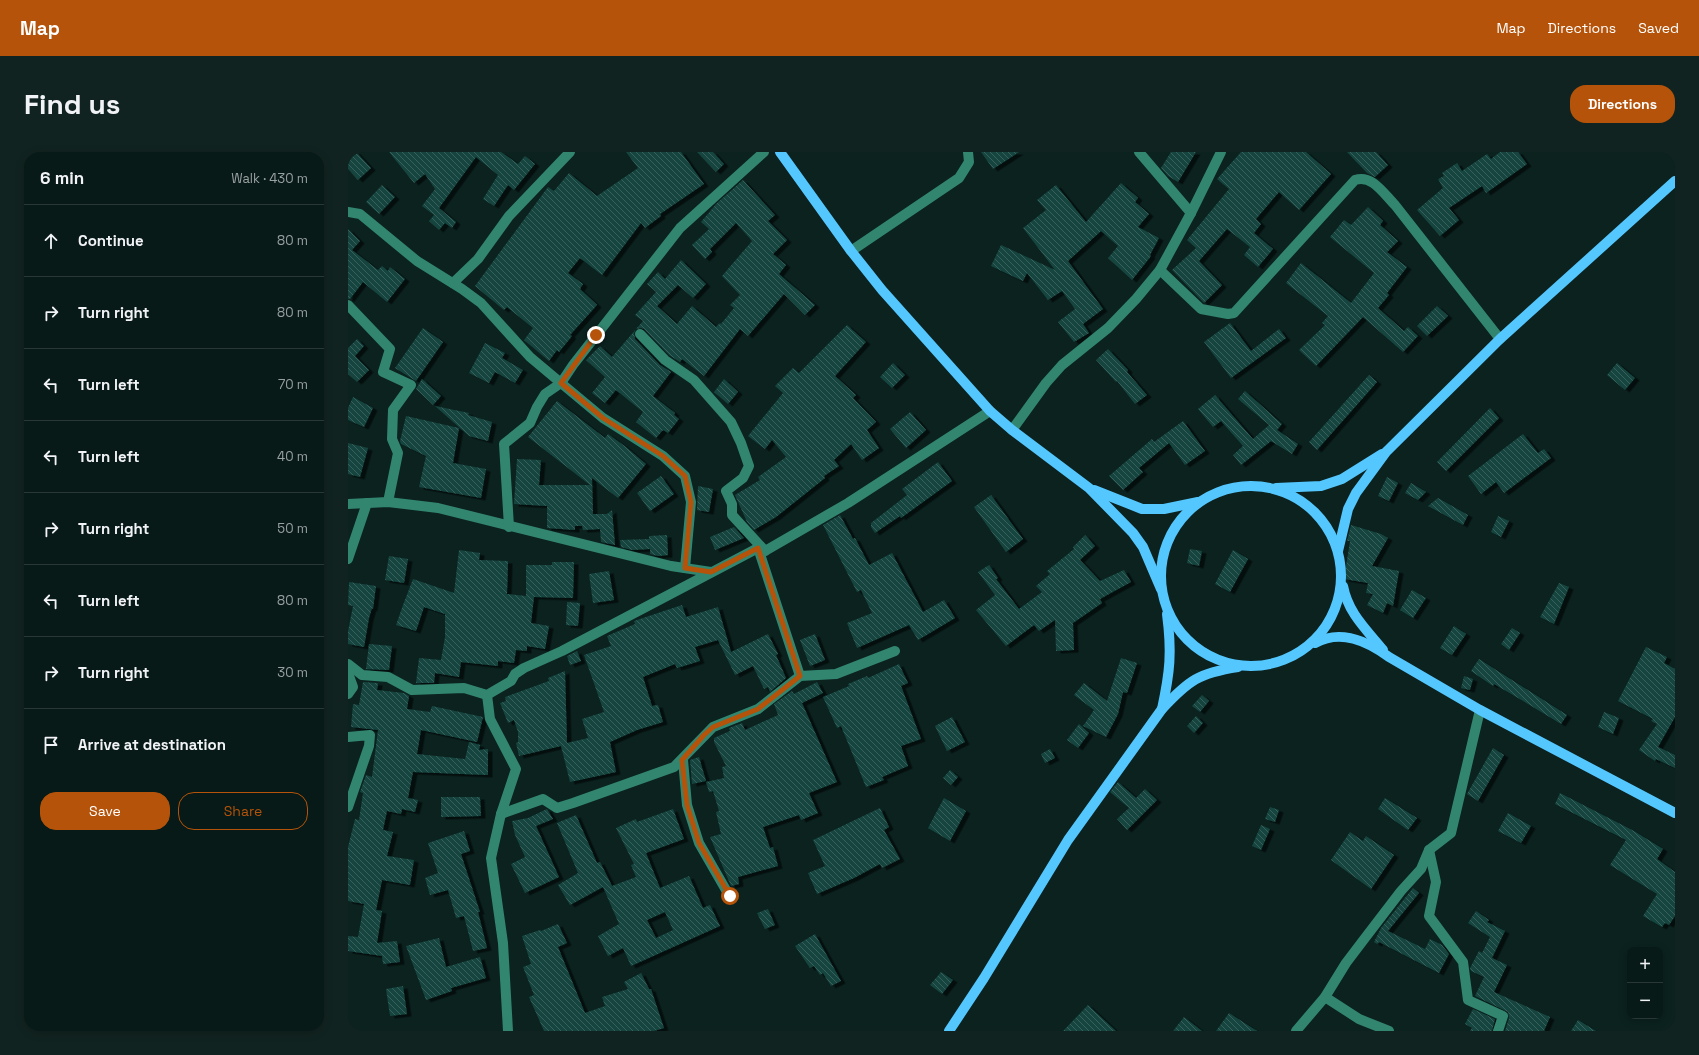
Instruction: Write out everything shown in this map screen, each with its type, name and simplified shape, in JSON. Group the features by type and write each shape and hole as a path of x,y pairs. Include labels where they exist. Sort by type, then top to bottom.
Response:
{"main road":[{"path":"780,152 851,251 882,290 990,411 1012,430 1089,488 1134,533 1143,546 1161,589 1166,609 1170,638 1170,660 1162,709"},
{"path":"1338,551 1348,508 1356,493 1386,452 1500,339 1675,181"},
{"path":"1161,589 1161,564 1167,540 1180,519 1198,502 1221,490 1240,487 1273,488 1321,486 1342,479 1386,452"},
{"path":"1089,488 1142,509 1164,509 1198,502"},
{"path":"1273,488 1302,501 1324,523 1338,551 1345,596 1356,619 1389,657"},
{"path":"1308,646 1322,632 1332,615 1339,597 1342,577"},
{"path":"1166,609 1179,631 1197,649 1220,661 1245,666"},
{"path":"950,1031 1068,840 1162,709 1179,690 1206,673 1245,666 1262,666 1278,662 1326,638 1348,638 1376,648 1480,710 1675,813"}],"street":[{"path":"453,283 478,259 509,216 570,152"},
{"path":"509,527 504,444 530,423 545,394 561,383 573,365 680,228 764,152"},
{"path":"851,251 959,178 969,162 968,152"},
{"path":"1138,152 1192,213"},
{"path":"1012,430 1046,383 1062,366 1108,328 1136,299 1160,270 1192,213 1221,152"},
{"path":"1160,270 1201,309 1228,314 1234,313 1355,180 1362,177 1368,179 1376,185 1395,205 1500,339"},
{"path":"348,212 360,214 417,261 453,283 481,303 530,357 603,418 663,456 685,476 691,502 685,568"},
{"path":"348,305 390,349 383,372 411,385 393,410 392,439 398,453 388,502"},
{"path":"640,334 665,360 694,380 730,422 741,443 749,466 743,478 726,492 732,504 732,515 762,549 800,676"},
{"path":"348,664 362,675 388,676 412,690 464,688 487,695 511,681 515,674 524,668 562,651 711,572 762,549 848,503 990,411"},
{"path":"348,504 388,502 438,508 509,527 685,568 711,572"},
{"path":"348,559 367,503"},
{"path":"501,814 543,799 557,808 674,767 713,727 758,709 800,676 836,674 895,651"},
{"path":"348,673 353,687 348,694"},
{"path":"487,695 490,719 516,769 501,814 491,858 503,943 508,1031"},
{"path":"1296,1031 1325,997 1346,963 1364,938 1421,869 1429,850 1451,833 1480,710"},
{"path":"348,737 370,735 369,746 348,807"},
{"path":"682,760 687,805 699,843 730,896"},
{"path":"1429,850 1436,882 1429,916 1463,962 1468,1000 1503,1016 1498,1031"},
{"path":"1325,997 1359,1019 1389,1031"}],"building":[{"path":"348,152 356,152 371,168 358,180 348,169"},
{"path":"389,152 501,152 518,164 525,156 535,164 514,190 508,185 494,206 483,199 498,175 476,157 439,208 456,222 452,228 445,223 439,230 429,221 434,215 422,206 435,189 425,174 414,183"},
{"path":"626,152 681,152 704,184 660,214 661,216 645,228 641,223 602,275 580,258 568,273 583,284 580,289 597,305 570,335 572,336 559,352 557,350 549,361 524,340 533,328 507,307 504,310 475,286 548,187 554,191 569,173 597,196 638,168"},
{"path":"697,152 713,152 724,164 716,172"},
{"path":"981,152 1019,152 993,169"},
{"path":"1171,152 1196,152 1178,182 1168,176 1161,168"},
{"path":"1241,152 1306,152 1331,174 1299,210 1279,192 1256,219 1261,224 1254,233 1273,249 1258,267 1244,255 1250,247 1227,229 1199,261 1222,285 1204,303 1172,270 1196,248 1187,240 1229,189 1217,179"},
{"path":"1347,152 1376,152 1388,165 1375,177 1367,173"},
{"path":"1500,152 1518,152 1527,164 1486,193 1482,186 1449,208 1459,220 1440,236 1417,210 1443,188 1438,179 1444,176 1442,173 1457,163 1462,171 1487,154 1491,159"},
{"path":"743,180 775,215 768,221 787,240 773,254 786,265 779,274 815,305 805,315 784,294 748,336 740,329 704,376 682,359 680,362 669,355 644,329 636,329 643,321 635,315 656,292 647,284 658,272 665,279 681,260 706,284 693,298 678,285 657,306 677,324 692,306 716,327 720,323 721,324 734,308 730,305 740,295 722,276 752,241 736,223 710,249 712,252 705,259 692,245 709,229 701,222 717,203"},
{"path":"1121,183 1138,198 1135,202 1149,214 1138,227 1159,238 1150,255 1151,256 1132,280 1108,258 1118,246 1101,231 1068,261 1103,309 1083,324 1089,333 1074,342 1058,322 1075,309 1062,291 1048,300 1027,273 1023,281 991,266 1001,245 1055,270 1023,228 1046,210 1037,200 1056,185 1086,222"},
{"path":"382,185 395,197 379,214 366,202"},
{"path":"1368,207 1383,221 1380,225 1398,241 1387,252 1407,267 1387,293 1389,295 1378,308 1404,331 1408,327 1418,336 1403,352 1363,317 1316,366 1299,350 1325,325 1322,323 1328,316 1286,283 1301,263 1351,303 1374,273 1330,237 1344,220 1351,225"},
{"path":"348,229 360,241 352,250 378,270 382,266 388,271 390,267 405,279 387,302 363,282 350,299 348,299"},
{"path":"1437,306 1448,316 1427,336 1417,326"},
{"path":"1230,323 1251,351 1279,329 1286,338 1231,378 1204,342"},
{"path":"847,325 866,342 835,376 856,395 853,398 876,422 867,430 879,448 862,460 851,444 834,460 839,466 824,476 825,478 776,517 754,530 747,522 735,495 760,480 758,477 786,457 772,440 765,449 748,436 783,393 775,386 793,368 799,373"},
{"path":"423,328 443,342 416,381 395,368"},
{"path":"636,329 634,333 635,339 660,365 671,372 653,396 675,413 674,415 679,419 668,433 663,430 656,438 636,422 643,412 616,390 605,403 592,393 605,377 586,360 600,346 612,357"},
{"path":"357,339 364,346 355,356 369,370 357,382 348,374 348,348"},
{"path":"485,343 505,353 502,358 523,370 515,383 495,372 489,383 469,373"},
{"path":"1108,349 1128,370 1127,372 1147,395 1135,404 1117,381 1116,382 1096,360"},
{"path":"893,363 905,375 892,388 880,377"},
{"path":"1617,363 1635,378 1625,390 1607,375"},
{"path":"1369,375 1377,382 1317,450 1309,442"},
{"path":"422,379 441,396 433,405 416,389"},
{"path":"724,379 738,392 728,404 714,392"},
{"path":"1245,391 1282,424 1277,430 1298,444 1292,454 1271,441 1241,465 1233,455 1243,446 1221,421 1213,427 1198,409 1215,395 1253,439 1269,425 1238,399"},
{"path":"353,397 373,408 364,427 348,420 348,408"},
{"path":"557,401 605,438 608,434 646,464 618,498 592,478 593,514 607,514 612,510 615,545 601,542 600,529 583,530 582,526 575,526 575,530 547,528 547,506 514,504 517,459 541,460 539,485 590,485 528,437"},
{"path":"435,406 469,413 468,415 492,422 488,441 469,436"},
{"path":"1490,408 1499,418 1446,471 1437,462"},
{"path":"910,412 926,430 906,448 890,429"},
{"path":"406,416 459,428 453,463 486,469 481,498 419,487 426,456 401,444 400,441"},
{"path":"1183,421 1205,451 1185,465 1169,443 1139,468 1143,472 1123,490 1109,476 1152,439 1154,442"},
{"path":"1523,434 1538,453 1544,449 1551,458 1504,493 1496,482 1481,494 1468,476"},
{"path":"348,443 368,448 360,477 348,474"},
{"path":"938,462 952,481 901,518 900,516 875,533 871,527 871,523 907,495 902,489"},
{"path":"661,476 674,494 650,511 637,493"},
{"path":"1387,477 1398,483 1389,501 1378,496"},
{"path":"1411,483 1426,492 1418,500 1405,493"},
{"path":"698,486 713,489 709,512 697,510"},
{"path":"991,495 1023,539 1006,552 974,507"},
{"path":"1438,498 1468,515 1463,525 1428,506"},
{"path":"840,515 853,539 855,538 869,565 892,553 923,612 944,600 955,618 918,640 909,625 857,648 847,623 872,613 861,590 857,592 823,525"},
{"path":"1498,516 1509,521 1501,537 1491,532"},
{"path":"1351,525 1381,534 1388,538 1372,566 1399,571 1393,606 1387,603 1383,613 1367,605 1373,594 1366,593 1368,583 1344,579 1350,541 1347,541"},
{"path":"734,527 744,538 715,550 710,537"},
{"path":"667,535 668,555 658,556 650,554 650,549 632,550 621,547 620,540 649,539 649,536"},
{"path":"1085,535 1095,546 1080,560 1100,581 1124,570 1131,582 1100,599 1102,603 1073,623 1074,650 1056,651 1055,620 1039,631 1034,625 1006,646 976,610 995,595 978,572 989,565 998,578 996,579 1019,609 1042,592 1036,586 1050,574 1047,571 1074,549 1073,547"},
{"path":"1190,549 1202,551 1199,566 1187,563"},
{"path":"459,550 480,553 479,560 508,561 507,594 526,596 526,565 552,565 552,562 574,562 573,598 534,597 531,623 549,626 545,649 527,646 527,651 516,650 514,663 498,661 498,666 461,662 459,677 435,673 434,683 416,683 419,658 441,660 445,637 445,614 424,607 416,631 396,625 413,579 454,593"},
{"path":"1233,550 1248,559 1230,592 1215,584"},
{"path":"389,556 408,559 404,583 385,580"},
{"path":"609,571 614,600 593,603 589,574"},
{"path":"349,582 376,586 373,609 372,608 369,618 364,647 348,644 348,631 353,606 348,605"},
{"path":"1559,583 1569,587 1554,624 1540,617"},
{"path":"1412,590 1426,598 1413,618 1400,610"},
{"path":"567,602 580,603 578,626 566,625"},
{"path":"682,605 686,617 718,607 731,652 768,634 778,654 776,655 786,678 770,692 768,687 764,689 753,666 735,675 718,640 695,647 700,661 677,668 675,664 643,677 652,706 658,705 663,722 637,730 610,742 616,772 570,782 561,746 519,756 516,743 518,742 518,732 514,720 508,723 500,703 506,701 505,697 549,681 548,678 565,671 567,743 588,738 582,719 604,712 584,655 611,646 607,636 635,624 634,621"},
{"path":"1454,626 1466,634 1452,655 1440,648"},
{"path":"1512,628 1520,633 1509,650 1501,644"},
{"path":"815,634 825,660 810,666 800,640"},
{"path":"369,644 392,646 389,670 366,669"},
{"path":"1646,647 1667,657 1664,663 1675,669 1675,717 1658,747 1675,755 1675,768 1656,759 1655,761 1639,750 1657,724 1651,721 1653,719 1618,701"},
{"path":"577,651 581,661 570,665 567,656"},
{"path":"1121,658 1137,663 1127,693 1123,692 1118,714 1106,737 1083,726 1094,710 1074,695 1084,683 1107,701"},
{"path":"1479,659 1567,715 1561,724 1494,684 1493,686 1471,671"},
{"path":"899,664 908,683 901,686 921,739 901,746 908,766 882,777 884,780 866,787 841,726 837,728 823,697 849,686 848,684 867,676 868,678"},
{"path":"1464,676 1473,679 1470,690 1461,688"},
{"path":"363,682 378,683 377,690 404,693 409,696 407,709 430,712 432,706 483,717 477,742 421,730 417,754 465,759 469,742 480,745 479,750 488,749 488,775 413,772 408,798 418,800 415,812 402,809 401,814 387,811 383,830 393,832 387,856 414,860 410,885 382,880 376,910 382,911 377,943 397,941 400,962 383,964 382,956 348,951 348,936 358,937 364,904 348,901 348,847 355,819 359,820 363,793 360,792 366,775 372,777 378,730 351,727 353,704 359,705"},
{"path":"817,682 823,693 802,703 837,782 809,793 818,813 801,820 799,815 763,827 770,848 773,847 778,866 738,877 739,884 731,886 710,837 721,834 716,812 719,811 713,791 709,792 706,782 724,778 722,767 726,766 714,742 714,738 730,731 729,728 742,723 745,730 778,715 774,704 792,691 794,694"},
{"path":"1202,695 1209,701 1200,712 1192,706"},
{"path":"1604,712 1619,718 1613,734 1598,727"},
{"path":"1196,716 1203,723 1194,733 1187,726"},
{"path":"952,717 965,742 947,751 935,726"},
{"path":"1079,724 1089,733 1078,748 1067,740"},
{"path":"1493,748 1504,755 1478,801 1467,794"},
{"path":"1050,749 1055,758 1045,763 1041,754"},
{"path":"699,757 706,781 692,784 690,760"},
{"path":"950,770 958,777 951,785 943,778"},
{"path":"1118,782 1136,798 1145,789 1157,800 1127,830 1117,819 1129,808 1110,792"},
{"path":"1560,793 1634,831 1663,849 1657,859 1675,872 1675,916 1669,925 1665,923 1662,927 1643,916 1657,894 1610,865 1626,840 1555,804"},
{"path":"441,797 480,797 481,816 441,817"},
{"path":"944,798 966,811 950,841 928,828"},
{"path":"1385,798 1417,818 1408,830 1378,809"},
{"path":"1270,807 1279,810 1275,822 1265,819"},
{"path":"880,808 889,827 884,830 900,859 882,868 880,864 854,878 817,894 808,873 825,866 813,840"},
{"path":"547,809 553,819 536,826 559,877 525,893 511,864 525,857 515,835 512,821 528,818"},
{"path":"673,809 684,839 646,853 660,888 689,876 703,908 710,905 720,926 631,966 623,948 608,956 598,936 619,924 603,887 570,905 558,885 578,873 557,823 576,815 597,863 600,862 612,886 636,877 631,865 634,864 616,828 636,819 637,822","holes":["665,912 673,930 656,938 647,920"]},
{"path":"1508,813 1531,826 1521,843 1498,831"},
{"path":"1261,825 1270,829 1261,850 1252,846"},
{"path":"464,831 470,851 461,854 480,912 478,912 487,948 473,951 464,916 456,918 448,890 430,895 425,878 438,873 428,843"},
{"path":"1350,832 1363,841 1366,836 1394,855 1371,889 1331,860"},
{"path":"1413,888 1419,893 1388,931 1425,949 1430,939 1442,945 1449,954 1439,973 1379,942 1377,944 1374,942 1381,928"},
{"path":"768,909 775,925 765,929 757,913"},
{"path":"1476,911 1489,920 1487,922 1505,931 1492,958 1507,965 1494,992 1550,1017 1544,1031 1505,1031 1509,1018 1508,1012 1475,996 1484,977 1471,971 1470,968 1479,951 1482,953 1490,937 1468,923"},
{"path":"558,924 567,943 558,947 585,1013 605,1006 602,997 628,989 624,982 641,973 649,989 651,989 664,1028 654,1031 544,1031 529,997 534,995 523,967 531,964 522,936 540,930 541,931"},
{"path":"815,934 841,981 831,986 823,973 820,975 814,966 810,968 795,946"},
{"path":"439,938 446,967 480,957 486,978 451,988 452,991 426,1000 406,946"},
{"path":"941,972 953,980 942,994 930,985"},
{"path":"403,986 407,1014 390,1016 386,989"},
{"path":"1088,1005 1116,1031 1063,1031"},
{"path":"1473,1009 1495,1019 1492,1031 1470,1031 1472,1028 1465,1024"},
{"path":"1229,1013 1257,1031 1216,1031"},
{"path":"1184,1017 1202,1031 1173,1031"},
{"path":"1578,1020 1596,1031 1571,1031"}],"route":[{"path":"596,335 561,383 603,418 663,456 685,476 691,502 685,568 711,572 758,548 800,676 758,709 738,715 713,727 682,760 687,805 699,843 730,896"}]}
